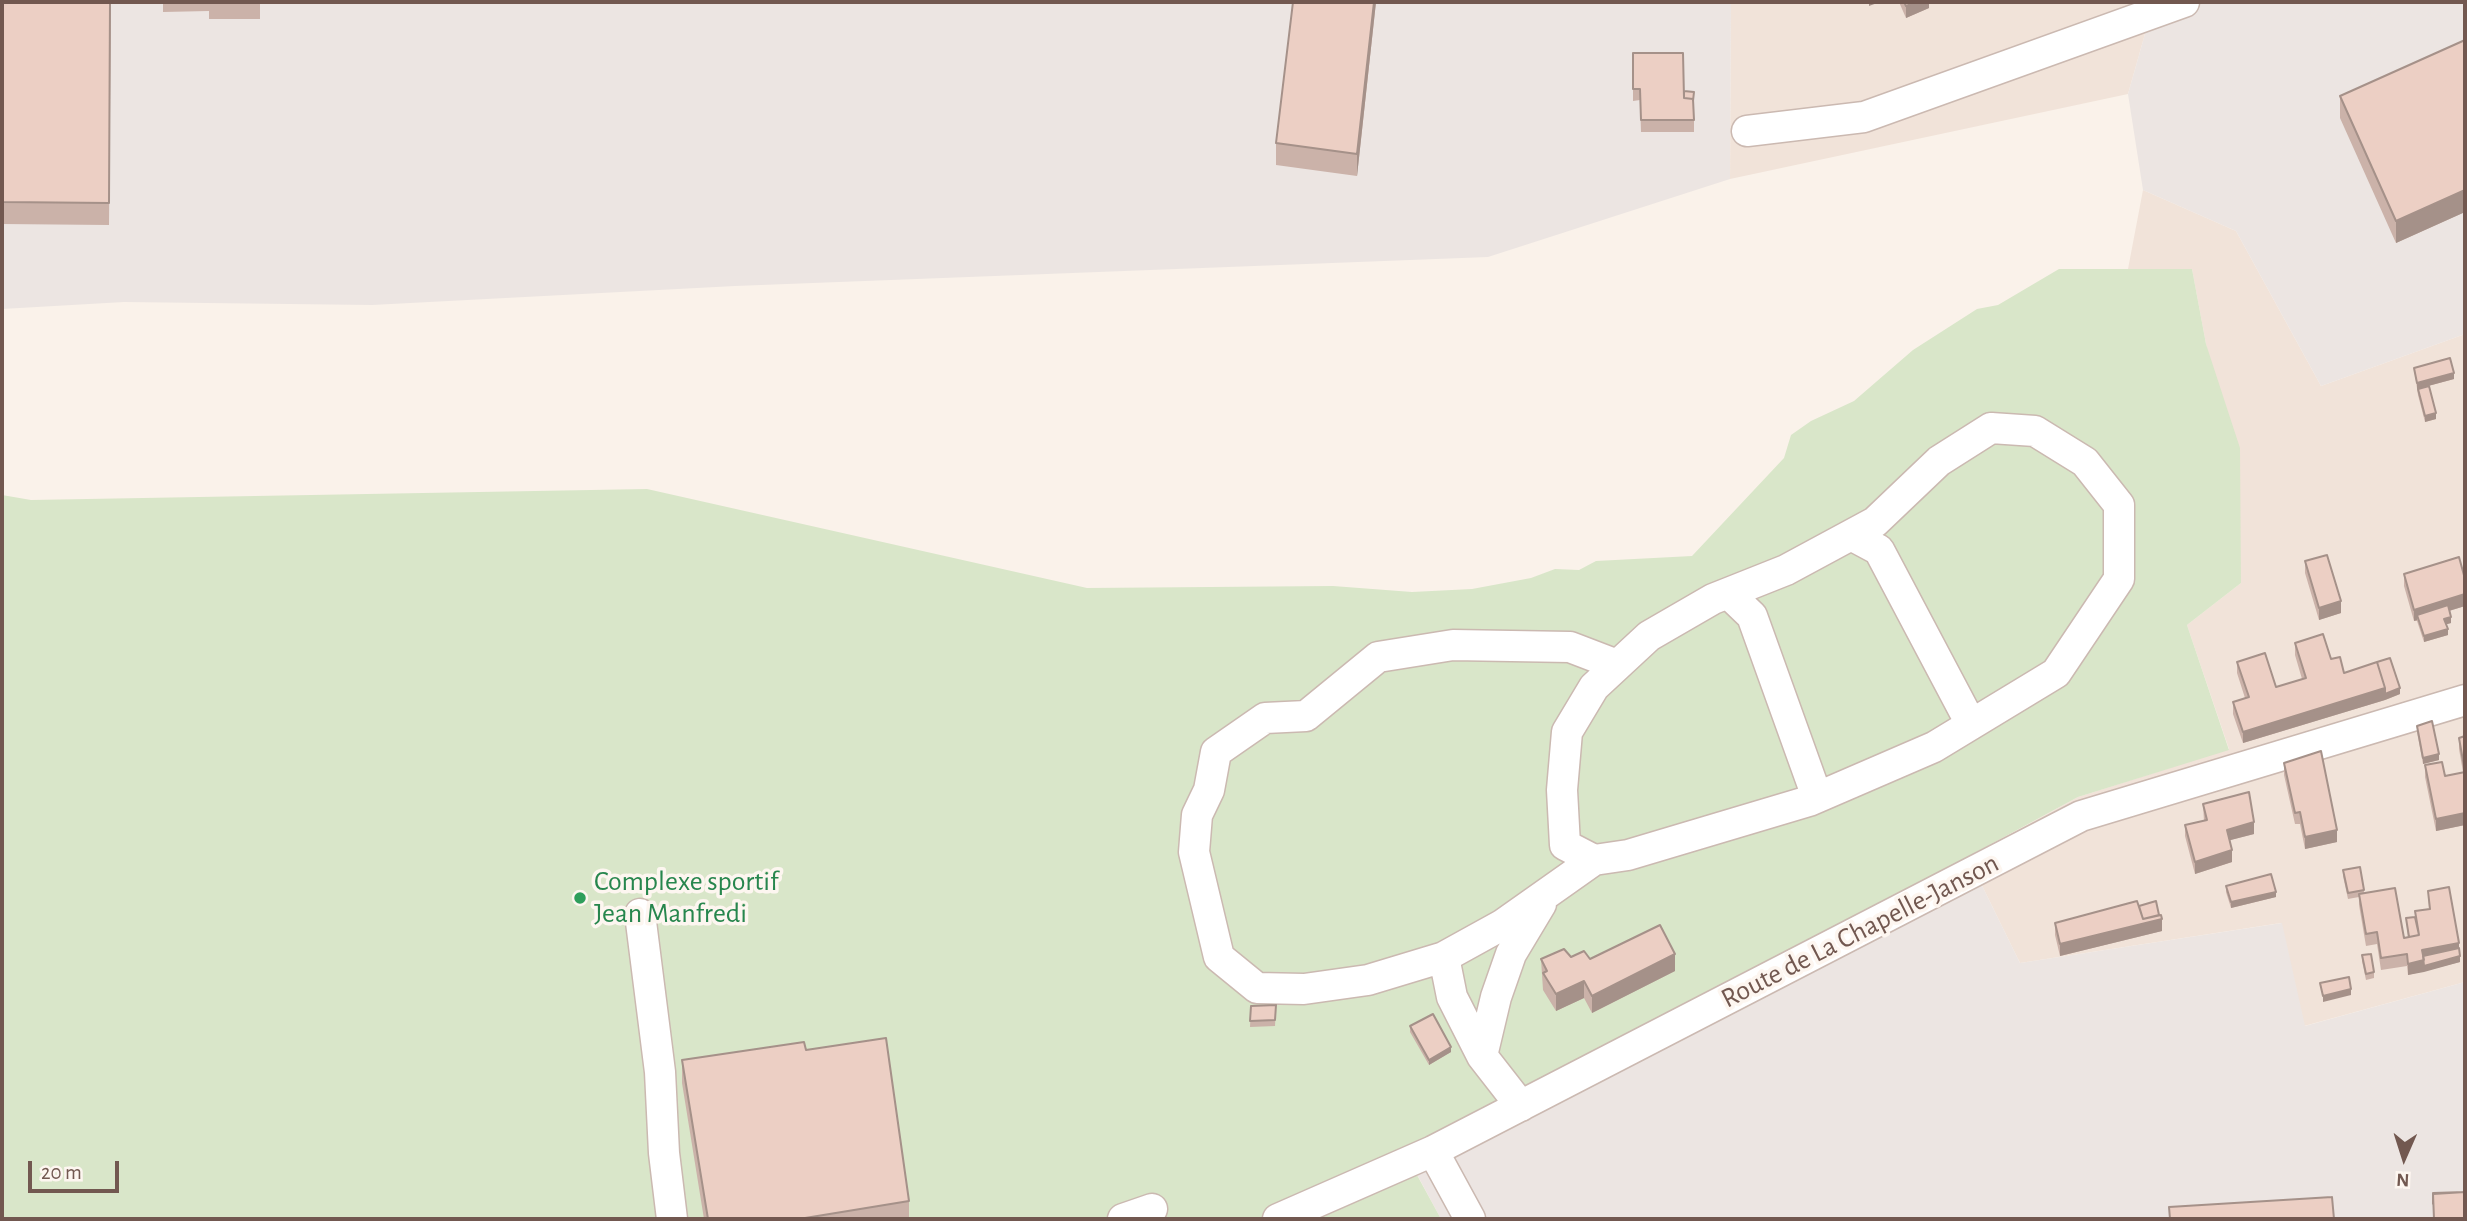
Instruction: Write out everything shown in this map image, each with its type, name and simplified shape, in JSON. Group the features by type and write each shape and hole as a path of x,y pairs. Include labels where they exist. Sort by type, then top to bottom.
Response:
{"street":[{"path":"1747,131 1864,117 2169,5"},
{"path":"1594,860 1565,845 1562,790 1567,732 1594,687 1649,636 1728,593 1786,570 1875,522 1939,461 1991,428 2035,431 2085,462 2119,505 2119,579 2056,673 1934,747 1816,797 1628,855 1594,860 1502,925 1444,957 1368,980 1304,989 1257,988 1219,957 1194,852 1197,815 1209,790 1216,752 1265,718 1306,716 1378,657 1453,645 1570,647 1617,665"},
{"path":"1851,535 1880,550 1971,724"},
{"path":"1728,593 1752,615 1816,797"},
{"name":"Route de La Chapelle-Janson","path":"1278,1219 1433,1151 2081,816 2465,700"},
{"path":"1482,1056 1496,997 1511,954 1548,893"},
{"path":"640,914 660,1072 664,1153 672,1219"},
{"path":"1444,957 1452,997 1482,1056 1521,1106"},
{"path":"1433,1151 1470,1219"},
{"path":"1123,1219 1152,1209"}],"shaded area":[{"path":"2,2 1731,2 1730,179 1488,257 735,286 372,305 124,302 2,309"},
{"path":"1731,2 2154,2 2128,94 1730,179"},
{"path":"2154,2 2465,2 2465,334 2321,386 2236,231 2143,190 2128,94"},
{"path":"2143,190 2236,231 2321,386 2465,334 2465,982 2304,1026 2281,923 2020,963 1968,857 2078,797 2229,749 2187,625 2241,583 2206,344 2192,269 2128,269"},
{"path":"1968,857 2020,963 2282,923 2305,1026 2465,982 2465,1219 1441,1219 1405,1152 1653,1027"}],"green space":[{"name":"Complexe sportif Jean Manfredi","path":"2059,269 2192,269 2206,344 2240,448 2241,583 2187,625 2229,750 2078,797 1653,1027 1405,1153 1441,1219 2,1219 2,495 31,500 647,489 1087,588 1333,586 1412,592 1472,589 1531,578 1555,569 1579,570 1596,561 1692,556 1784,458 1791,435 1811,421 1854,401 1913,350 1977,309 1998,305"}],"building":[{"path":"2,2 110,2 109,203 2,202"},
{"path":"1293,2 1374,2 1357,154 1276,143"},
{"path":"2465,40 2465,190 2396,221 2340,96"},
{"path":"1633,53 1683,53 1684,98 1693,99 1694,120 1641,120 1640,89 1633,89"},
{"path":"1684,91 1694,92 1693,101 1684,98"},
{"path":"2450,358 2454,373 2417,383 2414,368"},
{"path":"2429,386 2436,413 2425,416 2418,389"},
{"path":"2327,555 2341,601 2319,608 2305,561"},
{"path":"2459,557 2465,579 2465,594 2414,610 2404,574"},
{"path":"2448,605 2451,617 2444,619 2448,629 2424,636 2417,615"},
{"path":"2323,634 2331,659 2340,657 2344,673 2377,662 2385,688 2243,732 2233,702 2249,697 2237,662 2265,653 2276,687 2306,678 2295,643"},
{"path":"2390,658 2400,688 2385,694 2377,662"},
{"path":"2432,721 2439,754 2423,758 2417,726"},
{"path":"2465,736 2465,772 2459,738"},
{"path":"2321,751 2337,830 2305,837 2300,812 2295,813 2284,763"},
{"path":"2442,762 2445,776 2465,772 2465,813 2436,819 2425,765"},
{"path":"2249,792 2254,822 2227,830 2232,850 2195,862 2185,825 2207,820 2203,804"},
{"path":"2360,867 2364,890 2348,893 2343,870"},
{"path":"2271,874 2276,892 2231,902 2226,886"},
{"path":"2449,887 2459,943 2422,950 2424,960 2408,964 2407,954 2381,958 2377,932 2366,934 2359,894 2395,888 2404,938 2419,935 2415,911 2430,909 2428,891"},
{"path":"2137,901 2143,919 2161,915 2162,919 2060,944 2055,923"},
{"path":"2156,901 2159,915 2143,919 2139,906"},
{"path":"2415,917 2419,935 2409,937 2406,918"},
{"path":"1660,925 1675,954 1592,996 1584,981 1556,994 1543,973 1547,971 1541,959 1564,949 1571,957 1584,951 1590,959"},
{"path":"2459,948 2460,956 2424,966 2423,956"},
{"path":"2371,954 2374,972 2366,974 2362,955"},
{"path":"2349,977 2351,989 2323,996 2320,983"},
{"path":"1276,1005 1275,1020 1250,1021 1251,1006"},
{"path":"1433,1014 1451,1047 1429,1060 1410,1026"},
{"path":"886,1038 909,1201 799,1219 708,1219 682,1060 804,1042 806,1050"},
{"path":"2465,1192 2465,1219 2434,1219 2433,1194"},
{"path":"2332,1197 2334,1219 2170,1219 2169,1207"}],"place":[{"name":"Complexe sportif Jean Manfredi","path":"580,898"}]}
